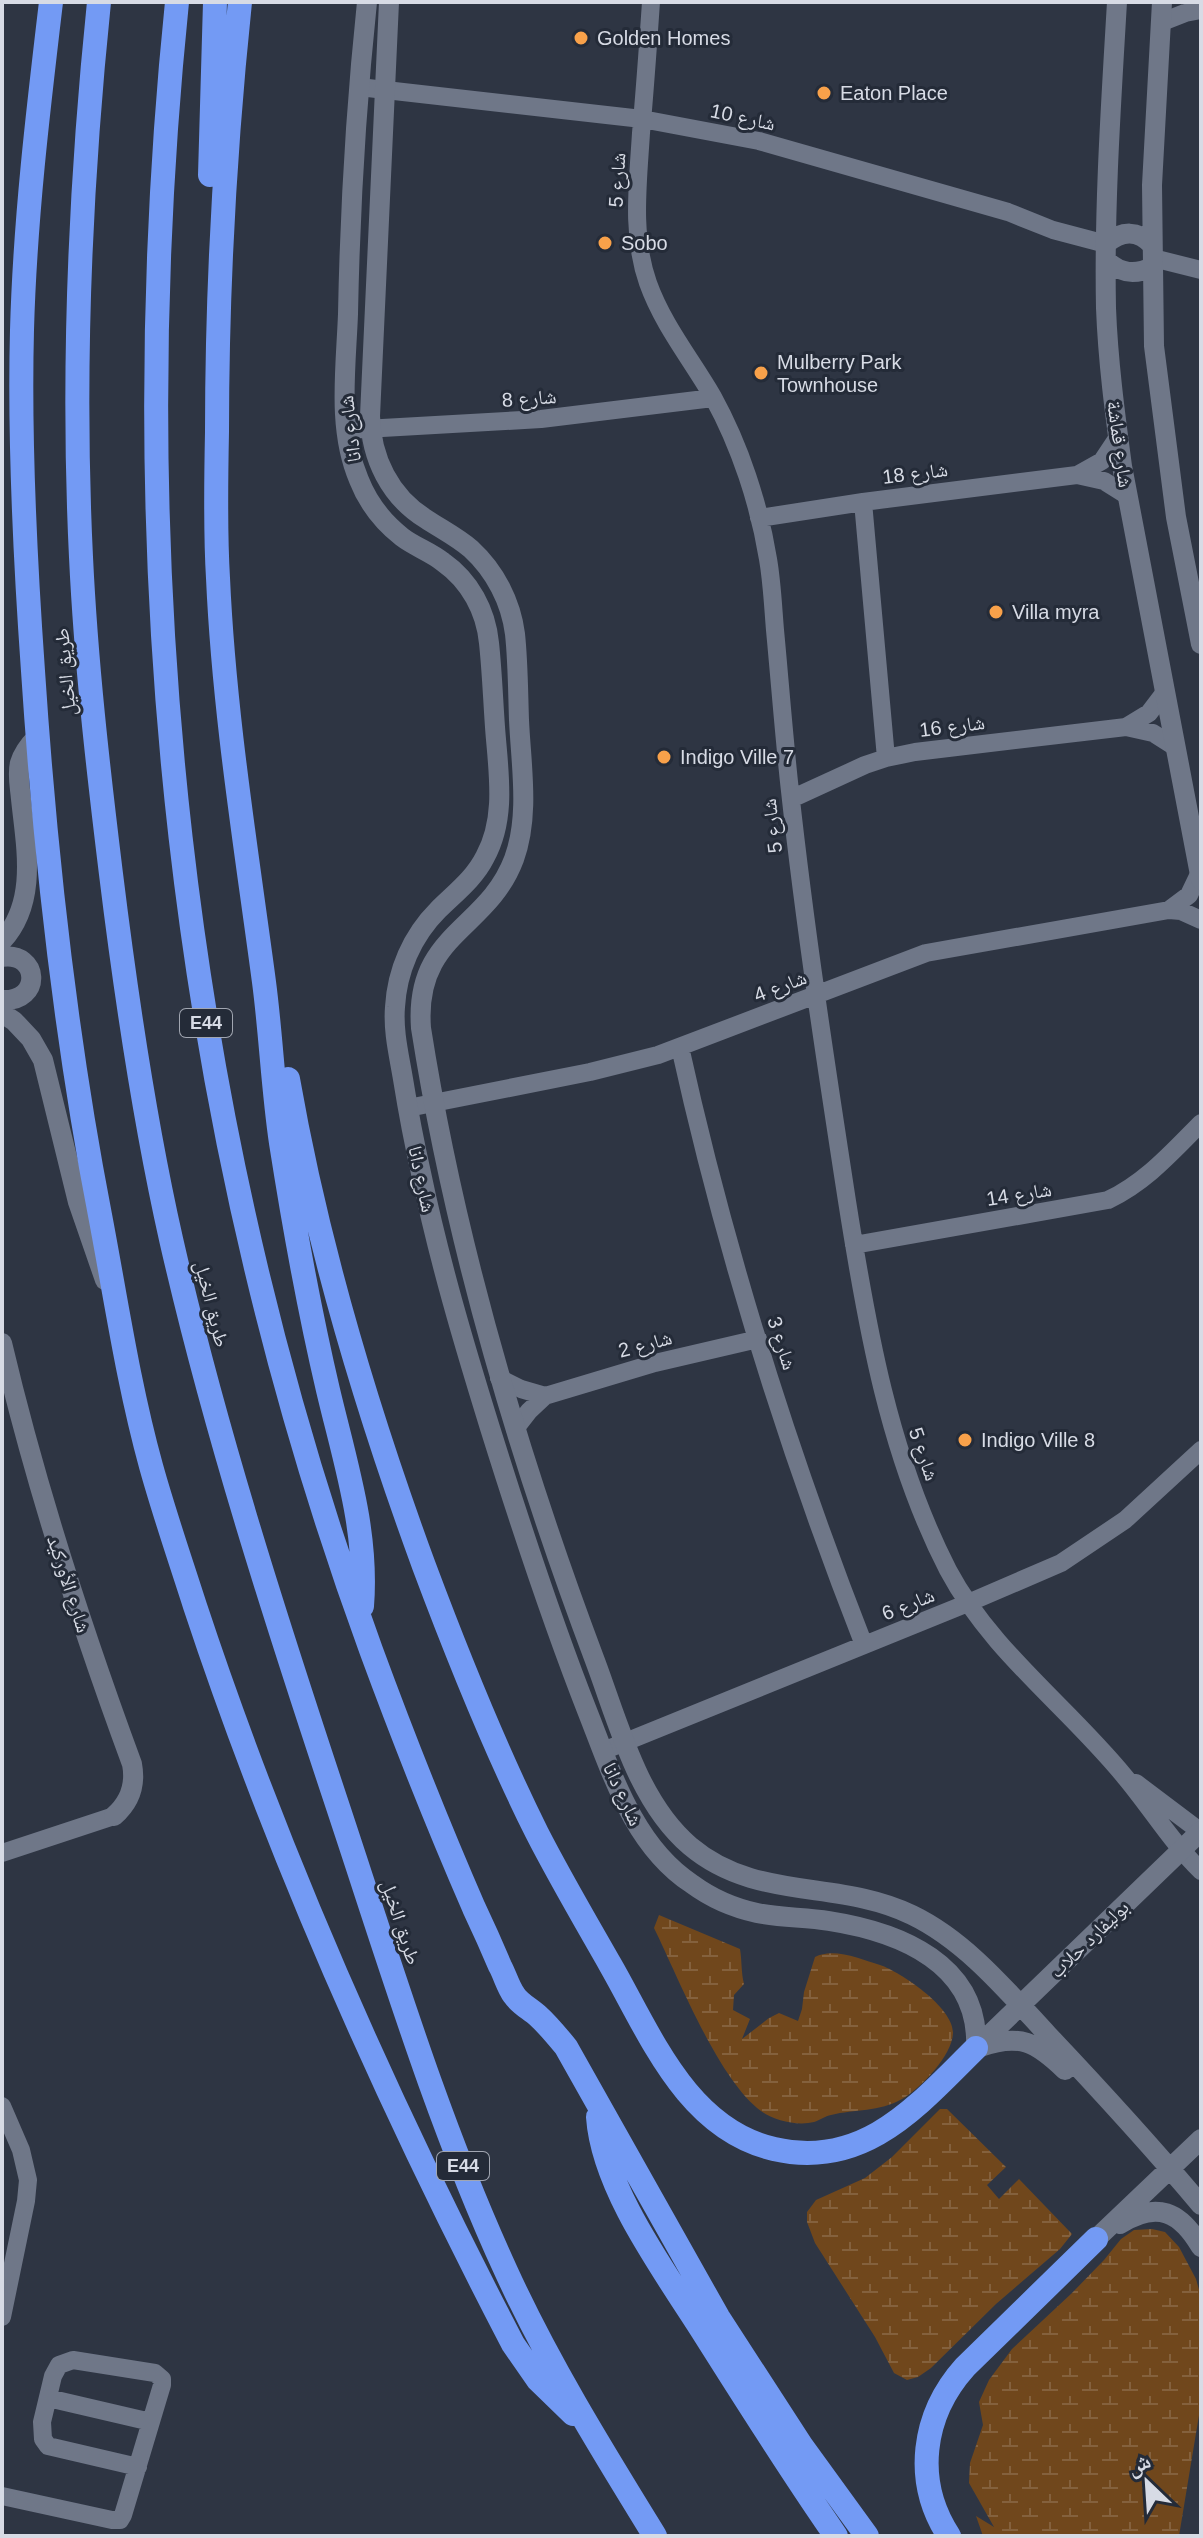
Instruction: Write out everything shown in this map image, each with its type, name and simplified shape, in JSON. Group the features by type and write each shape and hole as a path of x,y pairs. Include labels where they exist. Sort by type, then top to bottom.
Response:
{"highway":[{"name":"طريق الخيل","path":"99,2 87,138 78,327 81,560 92,712 115,911 157,1171 191,1320 241,1501 397,1989 441,2110 493,2243 537,2333 587,2425 655,2536"},
{"name":"E44","path":"177,2 160,213 155,423 162,638 182,858 207,1026 253,1263 297,1425 360,1620 433,1810 515,1997 555,2033 597,2101"},
{"path":"215,2 205,320 217,397"},
{"path":"240,2 223,221 217,397 217,575 221,637 268,1012 281,1142 299,1254 357,1510 362,1554 360,1620"},
{"path":"50,3 31,173 22,328 24,498 37,737 68,1025 114,1301 136,1411 170,1529 234,1721 305,1903 385,2081 513,2344 538,2380 587,2425"},
{"path":"268,1012 286,1064 304,1161 341,1310 381,1444 440,1609 500,1755 536,1832 676,2077 701,2109 742,2138 774,2149 825,2152 858,2144 888,2129 915,2108 976,2048"},
{"path":"597,2101 607,2163 624,2202 744,2397 836,2536"},
{"path":"597,2101 718,2317 801,2445 867,2536"},
{"path":"949,2536 932,2500 926,2469 928,2437 938,2407 954,2379 965,2367 1096,2239"}],"street":[{"name":"شارع دانا","path":"367,2 359,87 345,362 347,430 355,472 369,501 401,536 447,565 466,584 485,620 499,786 498,816 491,845 477,871 430,919 409,951 402,968 395,1023 408,1108 433,1227 468,1357 540,1581 603,1751 635,1823 655,1851 679,1875 708,1895 740,1908 857,1927 908,1944 951,1972 967,1995 976,2021 976,2048 1000,2040 1025,2042 1041,2048 1082,2085 1102,2092"},
{"name":"شارع دانا","path":"389,2 371,429 381,468 395,491 414,510 471,549 490,570 506,599 515,635 523,797 522,830 513,861 498,890 448,940 427,976 420,1015 459,1225 499,1378 568,1587 639,1776 656,1807 679,1835 706,1858 757,1881 795,1889 855,1895 896,1907 951,1939 1021,2005 1201,2205"},
{"name":"شارع 5","path":"651,2 636,209 639,244 646,279 660,311 713,398 739,455 759,518 769,561 791,799 815,996 854,1245 878,1370 906,1473 949,1572 968,1603"},
{"name":"شارع قماشة","path":"1117,2 1107,184 1106,310 1118,437 1175,747 1194,810 1200,876"},
{"path":"1195,2 1201,8 1185,13 1162,12 1152,185 1154,346 1176,517 1200,638"},
{"name":"شارع 10","path":"359,87 642,119 759,141 1008,212 1106,252"},
{"path":"1135,233 1145,237 1153,257 1144,271 1124,272 1106,252 1114,236 1135,233"},
{"path":"1153,257 1201,270"},
{"name":"شارع 8","path":"347,430 541,419 713,398"},
{"name":"شارع 18","path":"1077,475 1102,461 1118,437"},
{"name":"شارع 18","path":"759,518 1077,475 1104,481 1128,496"},
{"path":"863,502 886,758"},
{"path":"1126,727 1149,713 1165,692"},
{"name":"شارع 16","path":"791,799 886,758 915,752 1126,727 1153,733 1175,747"},
{"path":"2,941 16,921 27,882 19,772 24,753 37,737"},
{"path":"1169,910 1189,895 1200,876"},
{"name":"شارع 4","path":"408,1108 613,1067 680,1047 926,953 1169,910 1201,920"},
{"path":"2,957 21,959 29,968 32,979 24,995 13,1000 2,1000"},
{"path":"2,1013 31,1039 43,1060 78,1202 114,1301"},
{"name":"شارع 3","path":"680,1047 727,1240 800,1473 864,1645"},
{"name":"شارع 14","path":"854,1245 1108,1200 1139,1183 1201,1123"},
{"name":"شارع 14","path":"1174,1150 1201,1136"},
{"name":"شارع 2","path":"545,1396 655,1363 758,1339"},
{"name":"شارع الأوركيد","path":"2,1343 37,1480 69,1585 132,1764 133,1789 126,1804 114,1816"},
{"path":"499,1378 545,1396"},
{"path":"515,1429 545,1396"},
{"name":"شارع 6","path":"603,1751 1061,1563 1125,1520 1201,1450"},
{"path":"968,1603 1010,1654 1124,1775 1180,1851 1201,1871"},
{"path":"1124,1775 1201,1831"},
{"path":"2,1853 114,1816"},
{"name":"بوليفارد حلاب","path":"976,2048 1201,1831"},
{"path":"3,2112 24,2160 28,2180 3,2308"},
{"path":"1096,2239 1201,2139"},
{"path":"1096,2239 1134,2216 1161,2212 1185,2224 1201,2247"},
{"path":"2,2496 120,2520 123,2515 138,2467 162,2385 162,2379 155,2373 73,2360 59,2365 53,2376 42,2431 48,2446 138,2467"},
{"path":"48,2398 151,2422"}],"green space":[{"path":"659,1915 740,1949 744,1984 734,1995 733,2010 750,2019 742,2039 779,2013 798,2021 815,1957 830,1953 880,1965 925,1992 951,2023 953,2033 947,2051 926,2079 910,2094 893,2103 840,2113 808,2123 773,2118 745,2096 715,2052 654,1928"},
{"path":"940,2109 947,2109 1006,2167 987,2185 999,2199 1019,2179 1072,2234 1060,2249 996,2304 931,2368 907,2380 894,2373 875,2337 815,2243 807,2222 807,2212 816,2200 865,2178 892,2157"},
{"path":"1134,2230 1165,2232 1179,2247 1196,2279 1201,2297 1201,2403 1179,2536 983,2536 976,2516 994,2527 969,2483 970,2463 983,2425 979,2402 989,2380 1012,2349 1072,2293 1121,2239"}],"place":[{"name":"Golden Homes","path":"581,38"},
{"name":"Eaton Place","path":"824,93"},
{"name":"Sobo","path":"605,243"},
{"name":"Mulberry Park Townhouse","path":"761,373"},
{"name":"Villa myra","path":"996,612"},
{"name":"Indigo Ville 7","path":"664,757"},
{"name":"Indigo Ville 8","path":"965,1440"}]}
